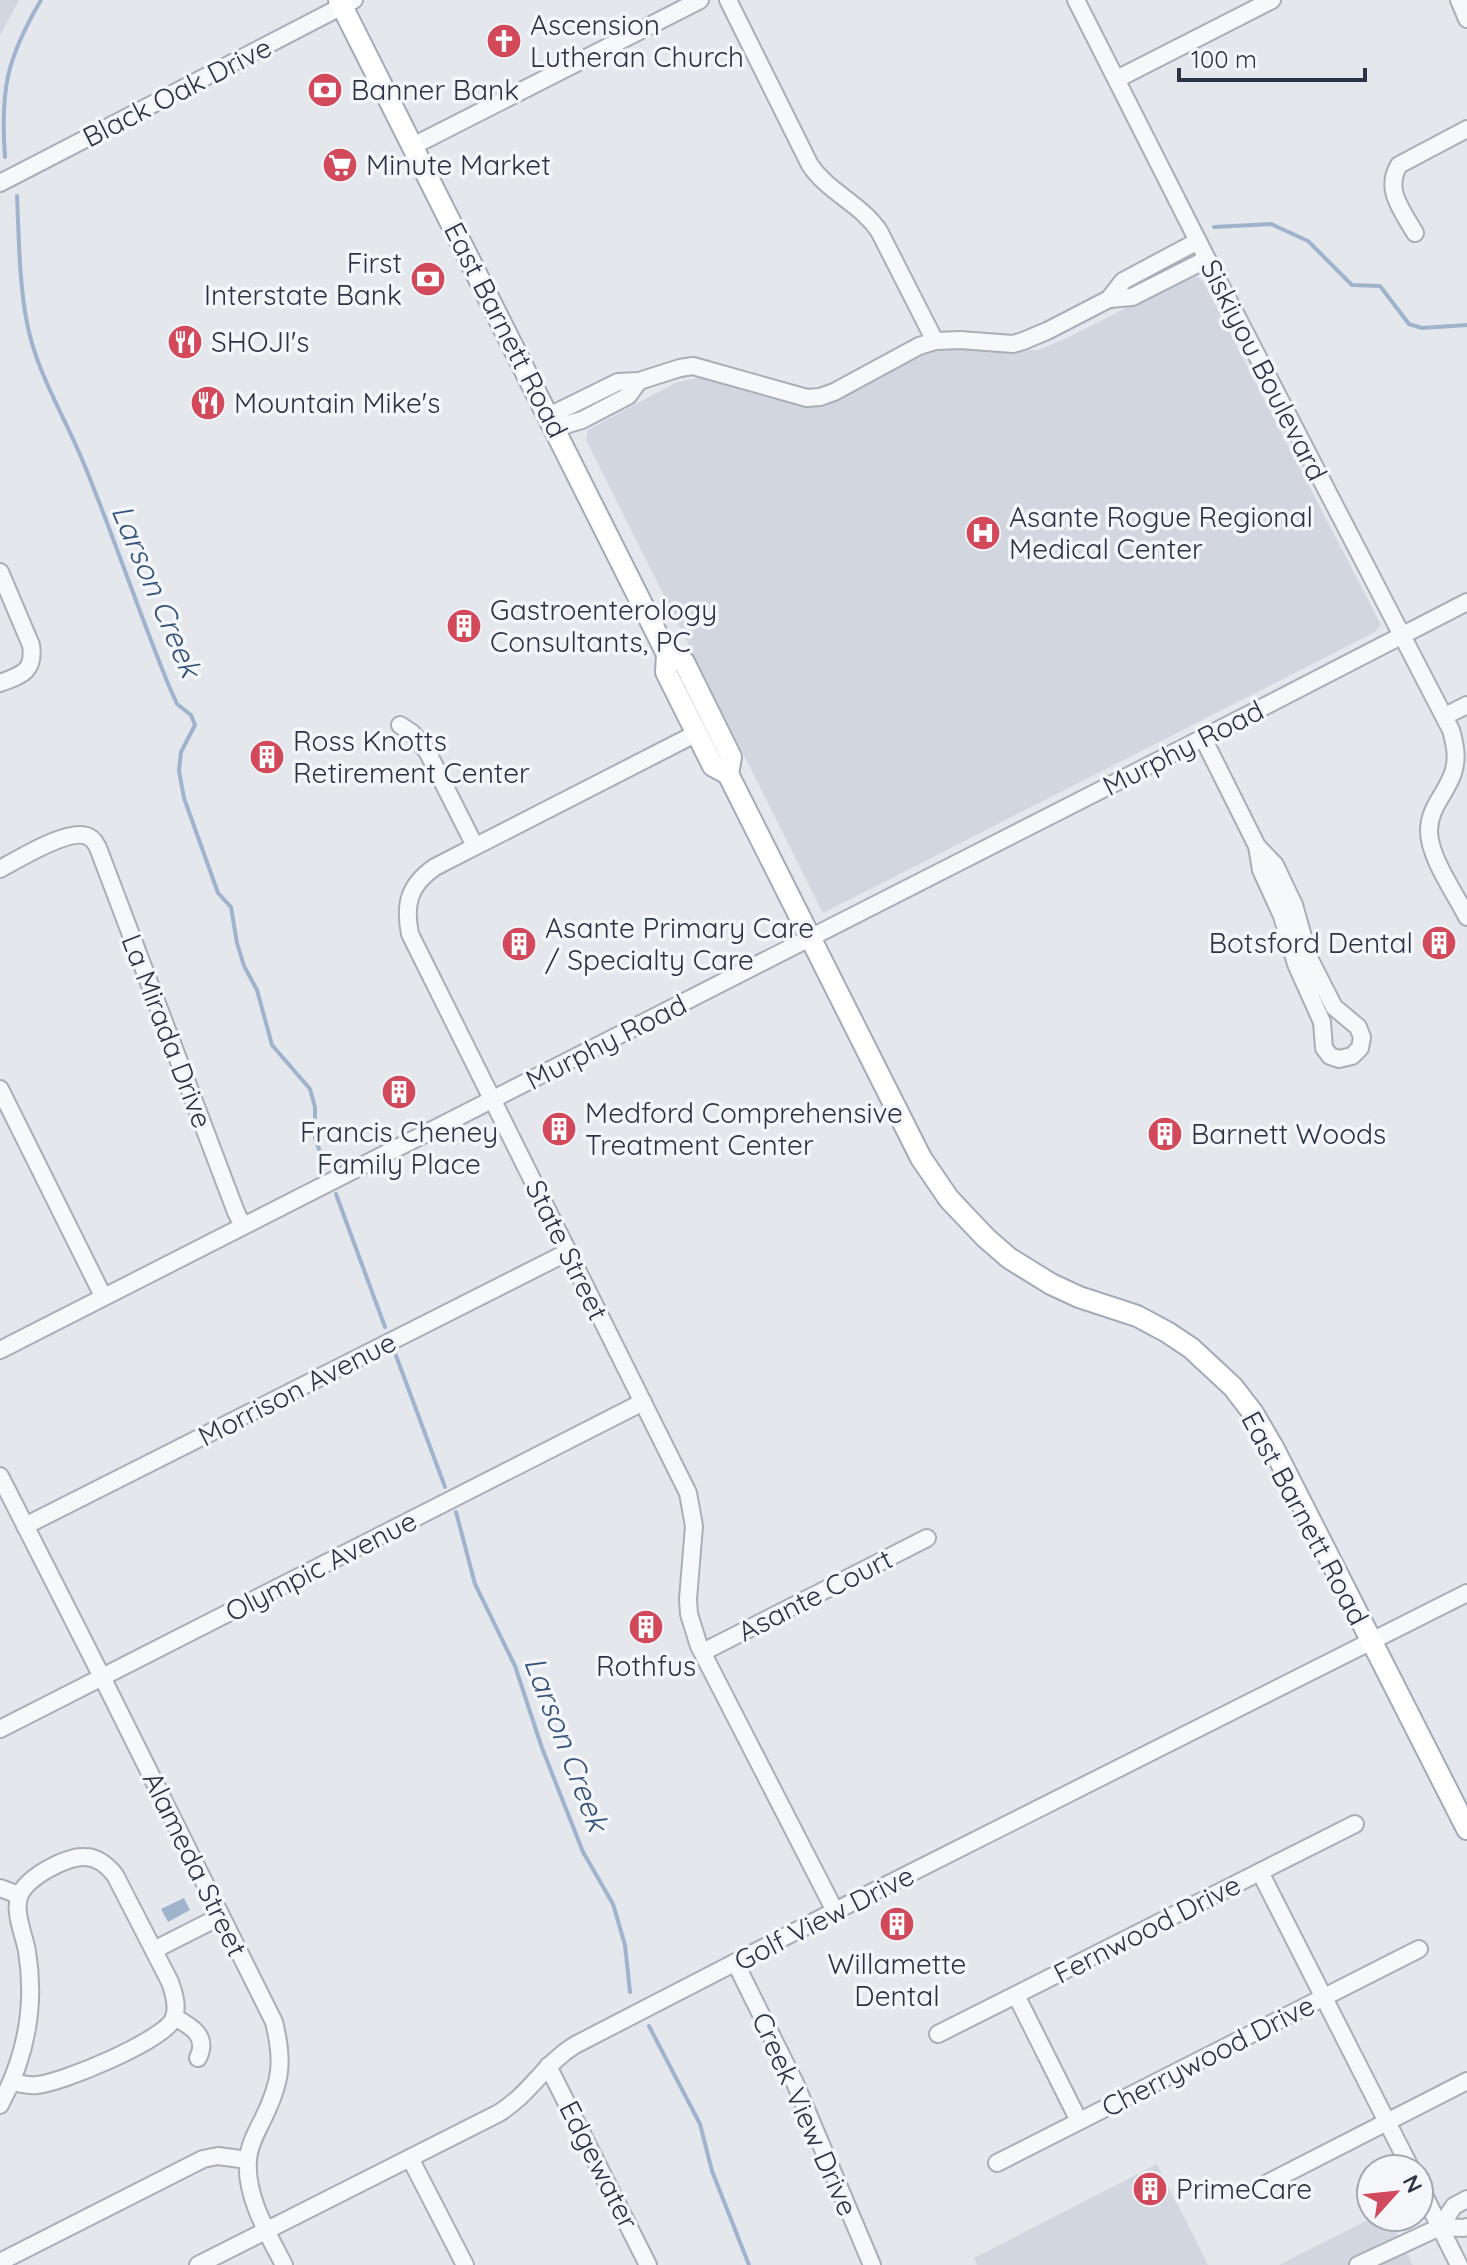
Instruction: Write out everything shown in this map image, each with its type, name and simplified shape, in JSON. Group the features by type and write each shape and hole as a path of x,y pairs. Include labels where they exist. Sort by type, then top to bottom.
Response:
{"main road":[{"name":"East Barnett Road","path":"345,2 413,146 667,654 666,672 713,766 728,774 921,1158 949,1199 1009,1258 1051,1284 1079,1297 1137,1316 1167,1332 1211,1365 1233,1387 1264,1430 1467,1829"},
{"name":"East Barnett Road","path":"667,654 684,662 731,757 728,774"}],"street":[{"path":"413,146 700,0"},
{"path":"728,0 810,165 817,175 871,218 935,341"},
{"name":"Siskiyou Boulevard","path":"1076,0 1451,730 1456,759 1447,787 1434,808 1429,833 1432,848 1467,917"},
{"path":"1117,79 1272,0"},
{"path":"1459,0 1467,19"},
{"name":"Black Oak Drive","path":"0,183 345,2"},
{"path":"1415,233 1392,187 1392,175 1399,165 1467,129"},
{"path":"1109,299 1123,281 1198,241"},
{"path":"552,422 618,382 639,381 693,366 807,398 820,397 919,346 935,341 1013,344 1047,331 1109,299 1132,297 1207,259"},
{"path":"0,572 31,645 32,656 31,665 23,673 0,683"},
{"name":"Murphy Road","path":"0,1350 1467,602"},
{"path":"1445,716 1467,705"},
{"path":"400,725 412,733 427,751 475,846"},
{"name":"State Street","path":"697,733 435,867 422,876 413,889 406,917 410,934 688,1493 694,1526 689,1614 703,1652 835,1911"},
{"path":"1203,738 1257,846 1275,865 1294,905 1309,958 1334,1007 1358,1027 1362,1037 1360,1048 1352,1056 1339,1059 1330,1056 1324,1048 1322,1022 1296,964 1275,898 1261,870 1257,846"},
{"name":"La Mirada Drive","path":"0,869 63,838 79,835 90,837 100,853 243,1226"},
{"path":"0,1089 103,1296"},
{"name":"Morrison Avenue","path":"25,1526 568,1252"},
{"name":"Olympic Avenue","path":"0,1729 643,1402"},
{"name":"Alameda Street","path":"0,1476 274,2022 279,2080 248,2160 252,2193 284,2265"},
{"name":"Asante Court","path":"703,1652 927,1538"},
{"name":"Golf View Drive","path":"198,2265 512,2105 534,2085 548,2066 575,2045 1467,1593"},
{"name":"Fernwood Drive","path":"938,2034 1355,1824"},
{"path":"0,2105 13,2082 25,2042 30,1999 30,1974 18,1910 19,1895 38,1875 62,1862 73,1858 97,1859 115,1875 154,1950 175,1995 174,2017 152,2038 85,2070 36,2086 13,2082"},
{"path":"1260,1872 1403,2153"},
{"path":"0,1888 19,1895"},
{"path":"154,1950 221,1916"},
{"name":"Cherrywood Drive","path":"997,2163 1419,1949"},
{"name":"Creek View Drive","path":"736,1964 795,2083 872,2265"},
{"path":"1016,1995 1079,2121"},
{"path":"174,2017 199,2034 202,2044 198,2058"},
{"name":"Edgewater","path":"548,2066 648,2265"},
{"path":"1258,2188 1467,2081"},
{"path":"0,2262 203,2159 218,2156 248,2160"},
{"path":"410,2158 465,2265"},
{"path":"1440,2227 1454,2206 1467,2199"},
{"path":"1435,2217 1459,2265"},
{"path":"1358,2265 1440,2227 1467,2227"}],"shaded area":[{"path":"0,0 19,0 0,36"},
{"name":"Asante Rogue Regional Medical Center","path":"1193,274 1203,281 1381,625 1375,632 823,913 586,440 588,430 675,383 700,377 808,406 835,402 929,351 943,347 1038,350"},
{"path":"1157,2164 1208,2265 977,2265 974,2258"},
{"path":"1355,2227 1355,2233 1397,2233 1413,2265 1279,2265"}],"water":[{"path":"184,1898 190,1910 168,1922 161,1909"}],"waterway":[{"name":"Larson Creek","path":"5,157 4,112 8,75 20,39 41,0"},
{"name":"Larson Creek","path":"17,196 22,292 32,342 44,378 95,492 169,686 177,704 191,715 195,725 181,752 179,771 184,798 218,893 231,907 237,943 244,966 257,990 272,1045 310,1089 315,1107 315,1138 325,1166"},
{"path":"1214,227 1271,224 1308,241 1352,285 1380,286 1409,324 1422,328 1467,325"},
{"name":"Larson Creek","path":"336,1194 385,1327"},
{"name":"Larson Creek","path":"395,1353 445,1487"},
{"name":"Larson Creek","path":"456,1512 475,1584 515,1666 542,1748 583,1852 613,1904 625,1945 630,1992"},
{"name":"Larson Creek","path":"649,2026 700,2124 712,2171 749,2265"}],"place":[{"name":"Ascension Lutheran Church","path":"504,41"},
{"name":"Banner Bank","path":"325,90"},
{"name":"Minute Market","path":"340,165"},
{"name":"First Interstate Bank","path":"428,279"},
{"name":"SHOJI's","path":"185,342"},
{"name":"Mountain Mike's","path":"208,403"},
{"name":"Asante Rogue Regional Medical Center","path":"983,533"},
{"name":"Gastroenterology Consultants, PC","path":"464,626"},
{"name":"Ross Knotts Retirement Center","path":"267,757"},
{"name":"Botsford Dental","path":"1439,943"},
{"name":"Asante Primary Care / Specialty Care","path":"519,944"},
{"name":"Francis Cheney Family Place","path":"399,1092"},
{"name":"Medford Comprehensive Treatment Center","path":"559,1129"},
{"name":"Barnett Woods","path":"1165,1134"},
{"name":"Rothfus","path":"646,1627"},
{"name":"Willamette Dental","path":"897,1924"},
{"name":"PrimeCare","path":"1150,2189"}]}
